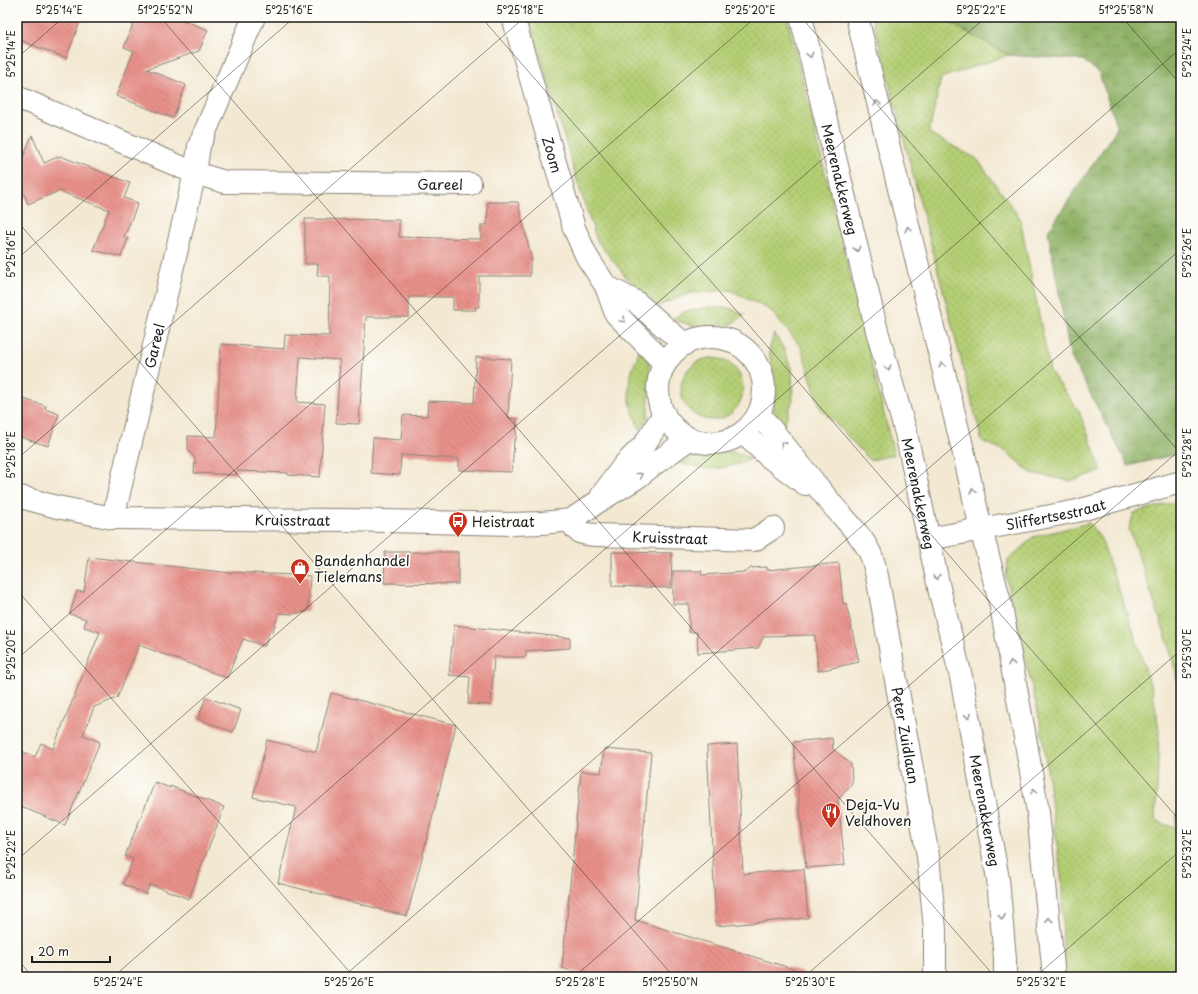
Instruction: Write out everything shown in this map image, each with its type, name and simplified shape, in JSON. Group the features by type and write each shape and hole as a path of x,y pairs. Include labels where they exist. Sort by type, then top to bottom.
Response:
{"street":[{"name":"Gareel","path":"113,518 195,173 199,146 254,17"},
{"name":"Zoom","path":"513,17 574,228 586,256 606,286 616,314 665,364"},
{"name":"Meerenakkerweg","path":"801,17 877,331 906,433 961,677 998,879 1005,959 1005,977"},
{"path":"857,17 1001,606 1038,812 1054,977"},
{"name":"Gareel","path":"17,97 195,173 225,182 470,184"},
{"name":"Zoom","path":"606,286 636,302 684,344"},
{"path":"717,337 734,342 748,351 758,364 764,381 764,398 759,414 743,433 726,441 707,443 689,439 674,428 664,414 659,402 658,389 660,376 665,364 673,353 684,344 700,338 717,337"},
{"name":"Kruisstraat","path":"596,503 624,464 644,445 664,414"},
{"name":"Peter Zuidlaan","path":"759,414 869,549 877,576 928,856 935,929 935,977"},
{"name":"Peter Zuidlaan","path":"743,433 768,456 834,507"},
{"name":"Kruisstraat","path":"17,496 57,507 113,518 512,524 542,523 571,520 635,479 653,464 689,439"},
{"name":"Sliffertsestraat","path":"929,539 1077,511 1181,482"},
{"name":"Kruisstraat","path":"571,520 574,527 579,532 598,535 754,540 773,528"}],"green space":[{"path":"529,17 787,17 894,455 870,460 820,408 801,347 770,310 730,290 691,293 658,306 626,277 597,241 576,178"},
{"path":"872,17 940,17 1008,55 941,78 929,133 977,159 1020,218 1050,371 1079,411 1102,471 1070,481 1031,473 1005,451 982,441"},
{"path":"940,17 1181,17 1181,453 1128,466 1070,355 1048,231 1117,128 1099,73 1083,60 1008,55"},
{"path":"709,307 730,308 745,315 731,324 693,326 672,319 683,312"},
{"path":"774,333 783,347 792,370 793,399 782,430 776,421 773,405 775,390 769,351"},
{"path":"640,348 649,362 650,374 648,388 648,417 640,430 631,406 629,386"},
{"path":"712,358 724,361 734,367 740,377 743,389 740,401 734,411 724,417 712,420 700,417 690,411 684,401 681,389 684,377 690,367 700,361"},
{"path":"697,451 737,452 751,459 730,466 712,469 694,467 673,461 682,453"},
{"path":"1181,500 1181,694 1168,643 1129,529 1134,513"},
{"path":"1089,523 1101,539 1133,630 1153,693 1159,730 1155,819 1162,824 1175,827 1181,793 1181,977 1063,977 1062,883 1041,726 1006,577 1008,560 1033,537"}],"building":[{"path":"17,17 82,17 66,58 17,39"},
{"path":"136,17 176,17 208,30 199,51 147,69 186,85 173,118 116,96 134,51 124,47"},
{"path":"32,135 44,163 60,156 130,183 124,198 138,203 124,237 128,238 121,257 93,250 109,210 59,191 28,204 24,194 17,191 17,173"},
{"path":"488,202 518,202 532,261 530,263 530,276 479,276 479,307 475,307 476,310 453,310 453,297 409,297 409,317 366,317 359,424 336,423 340,360 300,357 297,402 325,404 320,477 288,475 288,473 237,471 236,475 194,473 195,458 188,450 188,436 216,437 221,344 284,349 285,335 329,336 330,276 317,276 318,264 305,264 305,219 399,220 399,237 481,239 481,225 487,225"},
{"path":"476,357 511,359 508,418 517,419 512,472 459,470 459,459 401,455 400,475 371,473 373,438 401,440 403,415 427,416 428,401 474,403"},
{"path":"17,397 46,406 45,409 59,414 48,446 17,436"},
{"path":"385,552 458,552 458,584 384,583"},
{"path":"612,552 672,553 671,588 612,586"},
{"path":"89,557 231,573 310,576 308,611 292,614 279,613 272,633 269,632 265,646 243,639 227,678 139,645 117,698 94,707 83,735 100,742 65,825 17,805 17,749 35,757 41,743 53,749 100,632 84,627 86,619 70,614 77,591 84,592"},
{"path":"839,563 843,604 846,603 859,662 818,671 815,635 764,636 758,648 698,653 697,632 689,632 689,604 673,604 673,571 702,571 701,575 746,572 751,568 767,567 767,570"},
{"path":"454,625 570,638 570,648 526,651 526,657 494,657 491,705 468,704 470,677 449,675"},
{"path":"331,693 456,725 407,916 278,883 296,807 253,797 267,740 316,752"},
{"path":"206,697 241,710 233,732 198,719"},
{"path":"832,738 833,749 851,764 852,783 838,800 845,865 806,868 793,742"},
{"path":"737,744 743,874 804,869 808,918 716,926 707,746"},
{"path":"604,749 651,753 635,920 803,972 802,977 591,977 562,968 581,771 601,773"},
{"path":"155,782 170,788 170,786 224,807 189,899 150,884 146,894 123,884 133,859 125,856"}],"place":[{"name":"Heistraat","path":"458,538"},
{"name":"Bandenhandel Tielemans","path":"300,585"},
{"name":"Deja-Vu Veldhoven","path":"831,829"}]}
